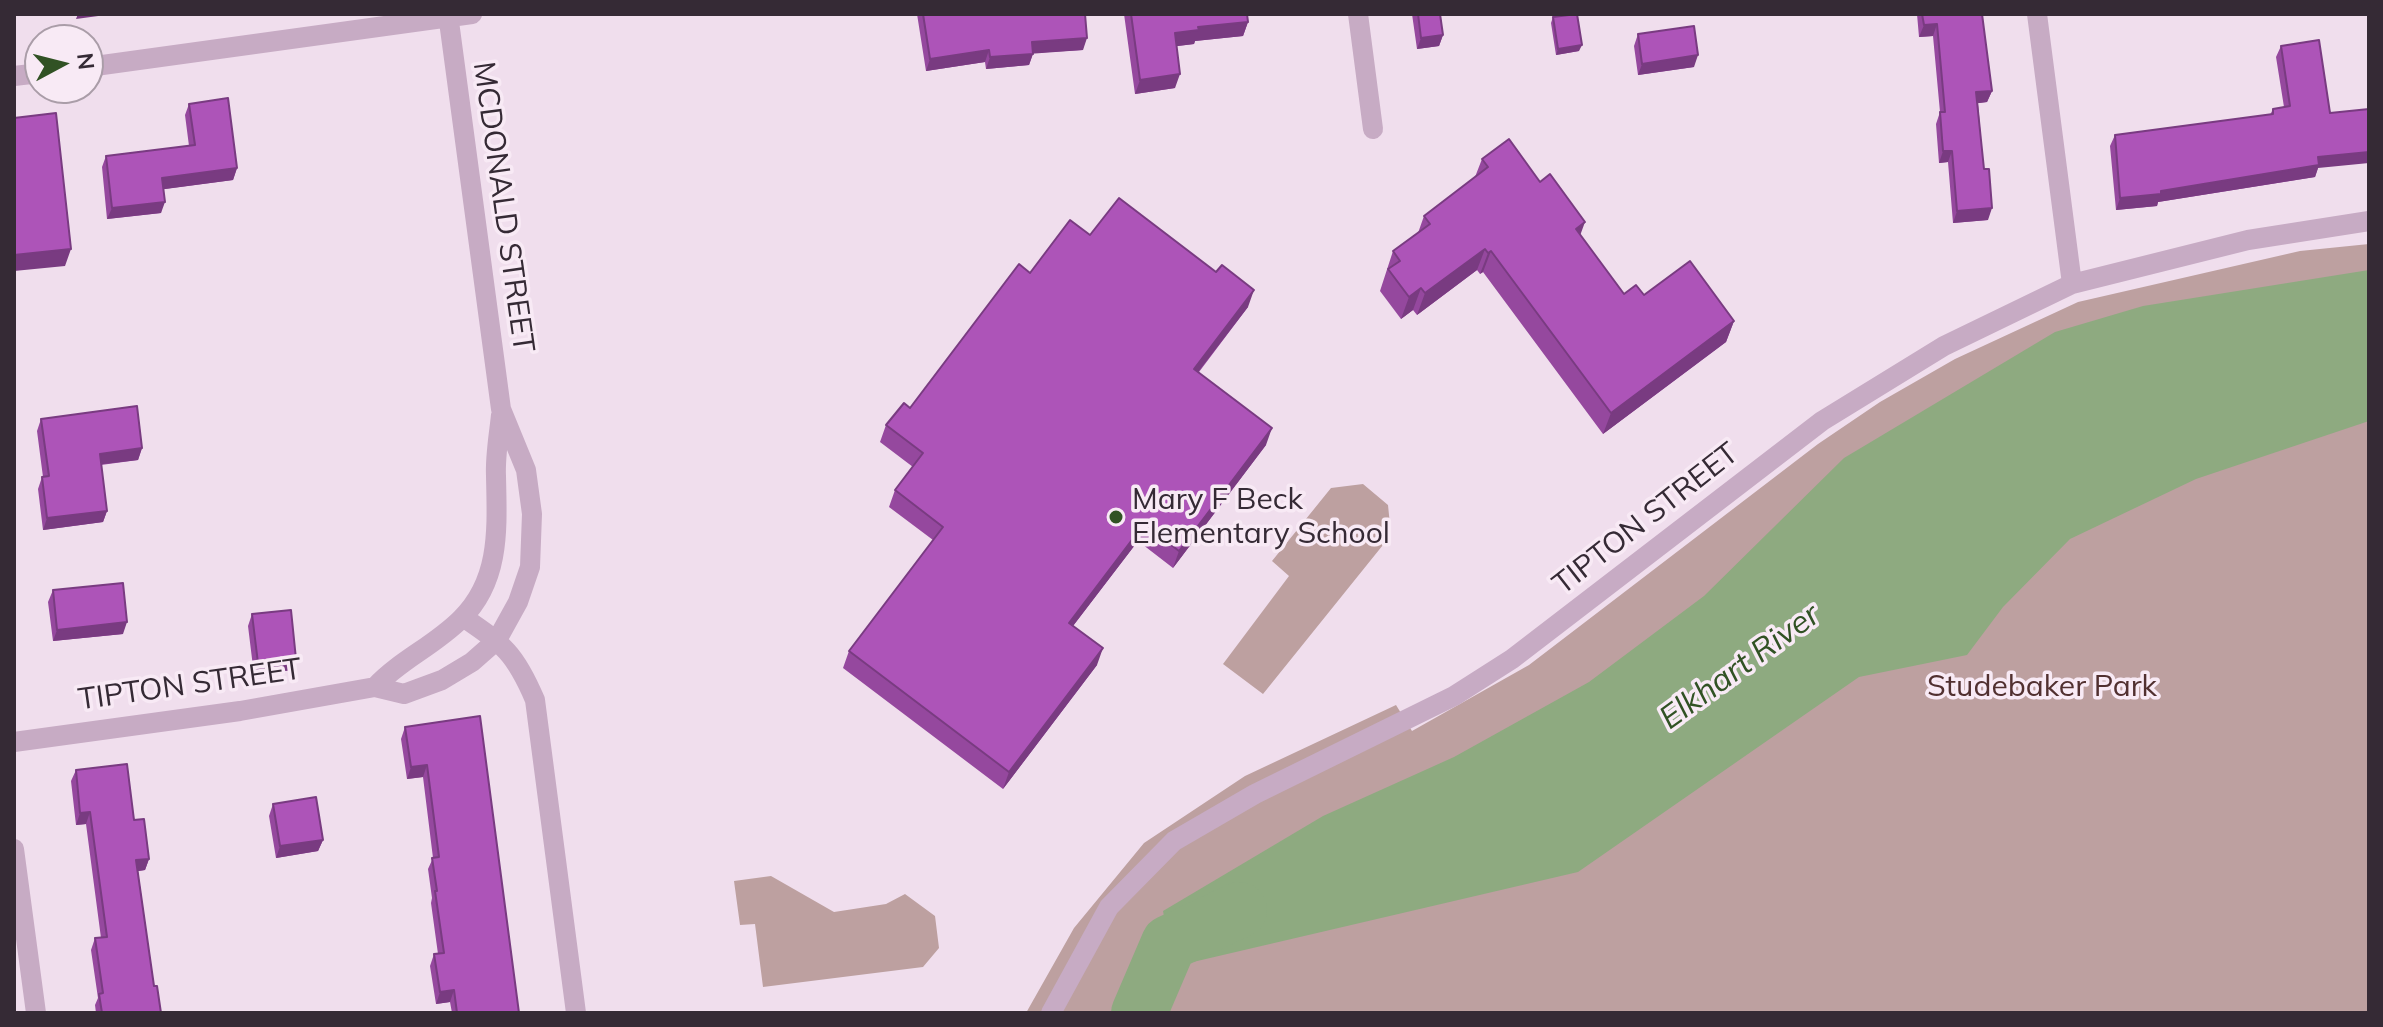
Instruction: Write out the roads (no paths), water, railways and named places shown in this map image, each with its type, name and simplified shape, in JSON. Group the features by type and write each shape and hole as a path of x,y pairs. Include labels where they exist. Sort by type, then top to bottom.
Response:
{"street":[{"path":"104,65 472,14"},
{"path":"1358,14 1373,129"},
{"path":"2037,14 2072,284"},
{"name":"MCDONALD STREET","path":"448,16 501,409 496,474 498,513 493,561 484,588 463,617"},
{"name":"TIPTON STREET","path":"1051,1013 1109,907 1174,841 1255,794 1466,688 1512,659 1822,421 1944,346 2072,284 2248,240 2369,221"},
{"name":"MCDONALD STREET","path":"497,640 518,602 530,567 532,514 526,470 501,409"},
{"path":"375,687 393,667 424,650 463,617 497,640 520,665 535,700 576,1013"},
{"name":"TIPTON STREET","path":"14,742 240,711 375,687 404,694 442,680 472,662 497,640"},
{"path":"14,849 36,1013"}],"water":[{"path":"2369,270 2369,421 2196,479 2070,539 2003,607 1967,655 1859,677 1578,872 1193,962 1169,943 1163,911 1323,816 1454,757 1589,682 1704,596 1844,458 2055,332 2143,306"}],"waterway":[{"name":"Elkhart River","path":"1139,1013 1169,943 1239,910"}],"place":[{"name":"Mary F Beck Elementary School","path":"1116,517"}],"park label":[{"name":"Studebaker Park","path":"2042,687"}]}
